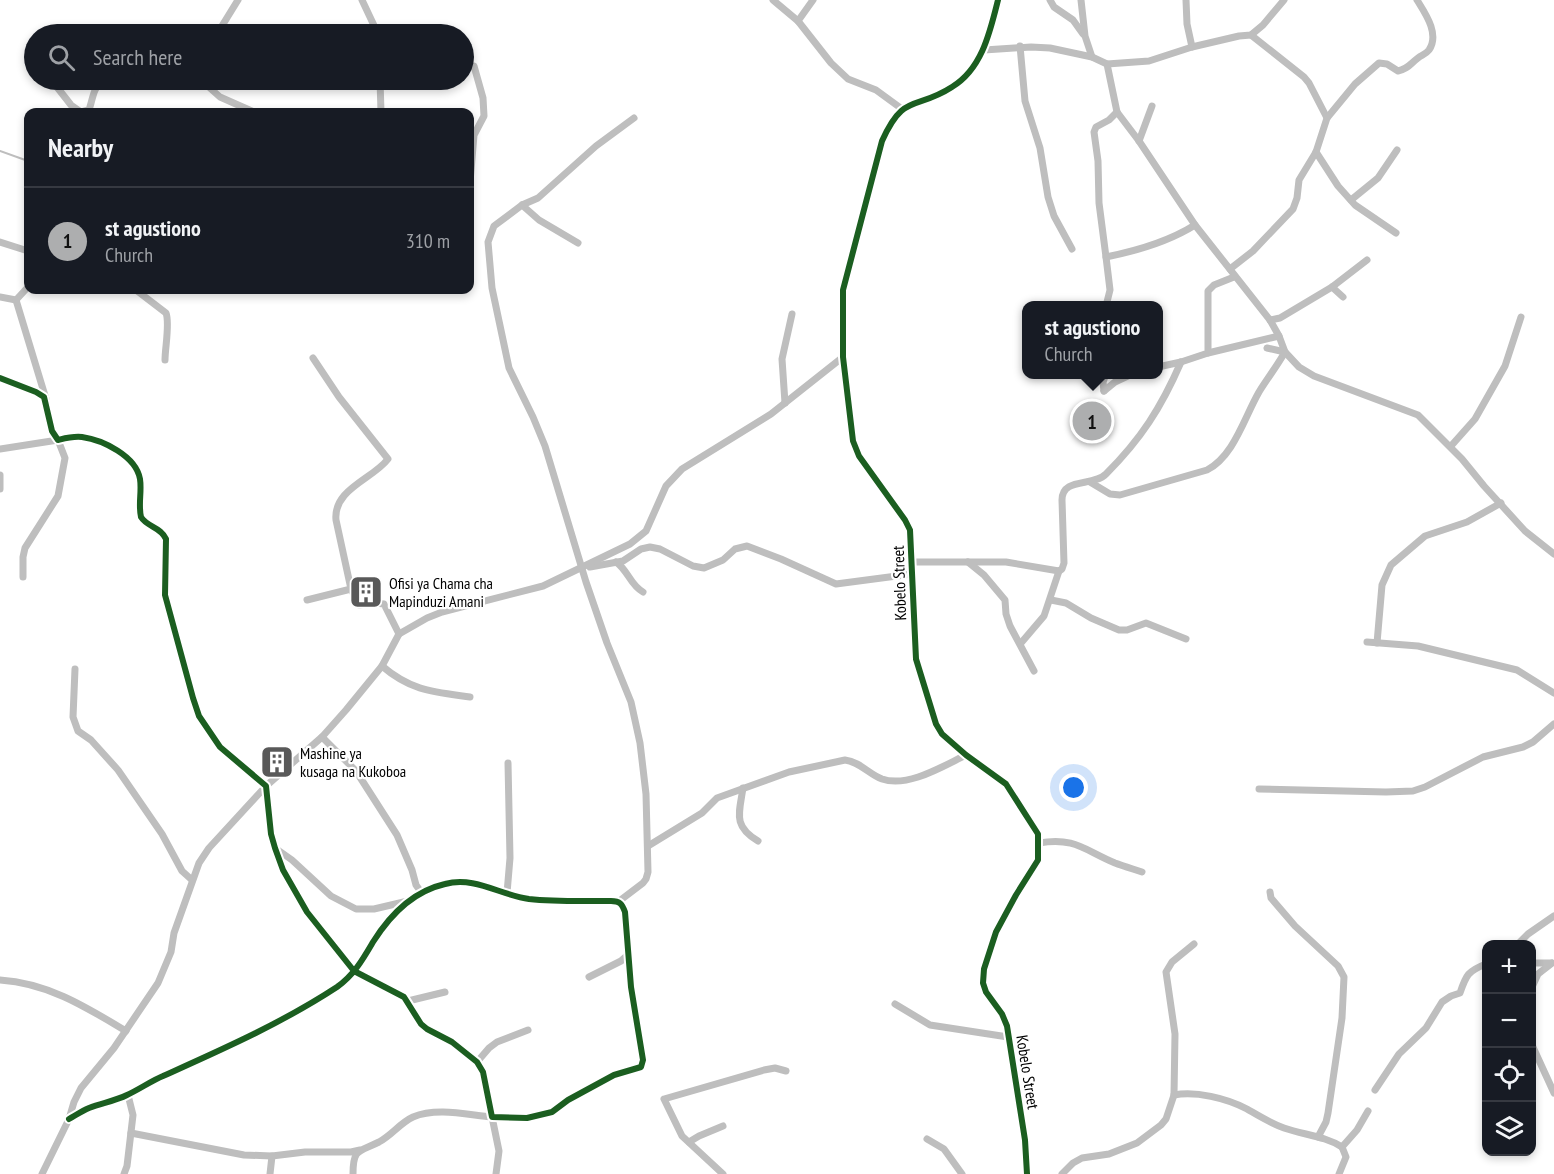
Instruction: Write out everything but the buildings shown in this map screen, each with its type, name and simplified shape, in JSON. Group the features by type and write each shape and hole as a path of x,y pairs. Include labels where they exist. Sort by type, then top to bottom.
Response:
{"street":[{"path":"223,24 238,0"},
{"path":"362,0 373,24"},
{"path":"773,0 798,21 831,63 848,79 876,90 902,109 953,87 961,80 984,51 998,0"},
{"path":"798,21 813,0"},
{"path":"1050,0 1054,7 1073,20 1085,36"},
{"path":"1081,0 1085,36 1092,57"},
{"path":"1186,0 1187,24 1192,47"},
{"path":"984,51 1020,46 1050,48 1092,57 1107,63 1149,61 1192,47 1251,35 1263,25 1284,0"},
{"path":"1230,269 1253,251 1293,209 1299,180 1316,152 1327,118 1355,84 1380,63 1387,64 1398,71 1410,67 1431,47 1433,37 1430,22 1417,0"},
{"path":"1251,35 1304,77 1327,118"},
{"path":"1020,46 1025,101 1040,148 1048,197 1054,216 1072,249"},
{"path":"1107,63 1117,112 1195,225 1270,320 1285,352 1299,367 1314,376 1418,416 1450,446 1525,531 1554,554"},
{"path":"474,66 483,98 484,116 474,135"},
{"path":"59,90 75,108"},
{"path":"89,108 94,90"},
{"path":"212,90 220,97 245,108"},
{"path":"380,90 381,108"},
{"path":"1139,141 1152,106"},
{"name":"Kobelo Street","path":"902,109 888,127 882,141 846,274 843,290 843,357 853,441 859,456 905,520 911,535 916,659 929,708 942,734 1006,784 1038,834 1038,860 996,932 984,969 983,983 986,992 1002,1014 1008,1036 1027,1174"},
{"path":"1107,301 1110,291 1099,203 1098,161 1094,132 1117,112"},
{"path":"69,1119 88,1108 128,1095 162,1076 221,1051 294,1013 338,986 354,971 375,939 408,901 421,892 446,883 463,882 484,885 529,899 618,902 646,879 649,860 646,794 640,743 631,702 607,643 585,566 544,446 533,417 509,368 492,288 488,242 494,226 522,205 538,198 596,146 634,118"},
{"path":"1351,200 1377,178 1397,150"},
{"path":"1316,152 1338,186 1351,200 1396,233"},
{"path":"522,205 539,220 578,243"},
{"path":"1106,257 1153,244 1195,225"},
{"path":"0,242 24,250"},
{"path":"1270,320 1280,318 1332,286 1367,260"},
{"path":"1208,353 1208,291 1214,285 1234,277"},
{"path":"1332,286 1343,297"},
{"path":"16,300 24,291"},
{"path":"141,294 166,313 168,319 165,360"},
{"path":"0,297 16,300"},
{"path":"16,300 46,401 52,431 65,458 58,496 25,548 23,577"},
{"path":"785,403 782,359 792,314"},
{"path":"1450,446 1475,419 1505,366 1521,317"},
{"path":"1163,366 1208,353 1280,339"},
{"path":"1266,348 1273,347 1280,339"},
{"path":"1256,342 1266,348 1285,352"},
{"path":"1090,482 1110,494 1120,495 1208,471 1218,465 1285,352"},
{"path":"42,1174 69,1119 81,1088 126,1031 158,983 171,952 174,933 199,863 209,848 266,786 322,737 382,666 399,634 442,612 543,586 630,544 646,531 666,486 682,469 753,426 843,357"},
{"path":"313,358 339,398 388,459 353,487 336,509 336,520 351,589 359,605 384,604 399,634"},
{"path":"1021,643 1044,616 1059,571 1065,563 1062,501 1064,491 1073,484 1090,482 1102,477 1149,425 1181,362"},
{"path":"0,378 41,394 46,401"},
{"path":"1105,379 1102,388 1104,391 1122,379"},
{"path":"0,449 72,437 96,440 130,459 141,481 141,517 143,521 162,532 166,539 165,595 200,716 220,747 266,786 271,834 283,870 307,912 354,971 404,997 427,1029 452,1042 477,1062 483,1072 497,1135 499,1151 495,1174"},
{"path":"0,475 0,489"},
{"path":"1377,643 1382,585 1391,565 1425,536 1467,522 1501,503"},
{"path":"585,566 616,562 650,547 660,549 693,566 704,568 723,560 735,549 747,546 836,584 912,574"},
{"path":"616,562 633,585 643,592"},
{"path":"912,562 1006,562 1059,571"},
{"path":"968,562 999,590 1005,600 1010,626 1034,671"},
{"path":"307,600 351,589"},
{"path":"1051,600 1066,603 1091,618 1119,630 1127,630 1146,623 1186,639"},
{"path":"1367,642 1418,646 1517,670 1554,693"},
{"path":"382,666 397,679 410,685 429,691 470,697"},
{"path":"75,669 73,717 78,731 91,741 118,770 162,834 182,871 192,880"},
{"path":"1259,789 1413,791 1483,757 1523,747 1533,742 1554,724"},
{"path":"322,737 357,771 397,835 416,885 421,892"},
{"path":"648,846 702,813 717,798 789,772 845,760 853,761 883,779 901,782 911,780 966,755"},
{"path":"507,893 510,858 508,763"},
{"path":"743,788 740,824 745,832 758,841"},
{"path":"1039,843 1055,840 1071,842 1142,872"},
{"path":"274,848 292,860 331,896 356,909 374,909 408,901"},
{"path":"1270,892 1271,898 1295,926 1338,966 1344,976 1343,1009 1328,1113 1318,1137"},
{"path":"131,1133 244,1155 272,1156 360,1150 379,1142 414,1117 429,1113 527,1118 552,1112 568,1100 614,1075 643,1064 631,987 625,912 618,902"},
{"path":"1523,940 1554,916"},
{"path":"1062,1174 1082,1158 1119,1151 1145,1138 1166,1119 1174,1095 1175,1034 1166,972 1172,962 1194,944"},
{"path":"589,977 621,961 629,954"},
{"path":"1536,963 1553,962"},
{"path":"1536,978 1553,962"},
{"path":"1375,1090 1399,1054 1426,1028 1442,1002 1460,993 1466,976 1482,966"},
{"path":"0,980 38,986 72,999 126,1031"},
{"path":"408,1001 445,992"},
{"path":"896,1004 930,1025 1008,1036"},
{"path":"477,1062 497,1042 528,1030"},
{"path":"1533,1048 1554,1093"},
{"path":"723,1174 689,1142 675,1124 664,1099 764,1070 775,1068 786,1071"},
{"path":"1174,1095 1188,1092 1211,1097 1245,1108 1260,1118 1318,1137 1342,1148 1346,1157 1339,1174"},
{"path":"124,1174 127,1166 133,1112 128,1095"},
{"path":"1342,1148 1357,1130 1368,1111"},
{"path":"689,1142 723,1126"},
{"path":"927,1139 944,1149 962,1174"},
{"path":"353,1174 355,1155 360,1150"},
{"path":"270,1174 272,1156"}],"waterway":[{"path":"0,151 24,160"}],"cycle path":[{"path":"998,0 983,49 971,70 952,87 904,109 897,115 882,141 843,290 843,357 853,441 859,456 910,530 916,659 936,724 942,734 966,755 1006,784 1038,834 1038,860 996,932 984,969 983,983 1007,1026 1025,1140 1027,1174"},
{"path":"0,378 44,397 52,431 58,440 79,437 99,442 125,456 137,471 140,479 141,517 161,532 166,539 165,595 199,716 220,747 266,786 271,834 283,870 307,912 354,971 404,997 421,1024 452,1042 477,1062 483,1072 492,1117 527,1118 552,1112 568,1100 614,1075 641,1067 643,1060 631,987 625,912 620,904 614,901 529,899 477,884 456,882 434,887 413,898 380,932 362,961 358,966 353,972 337,987 316,1000 252,1035 127,1095 89,1108 69,1119"}],"place":[{"name":"st agustiono","path":"1092,421"},
{"name":"Ofisi ya Chama cha Mapinduzi Amani","path":"366,592"},
{"name":"Mashine ya kusaga na Kukoboa","path":"277,762"}]}
